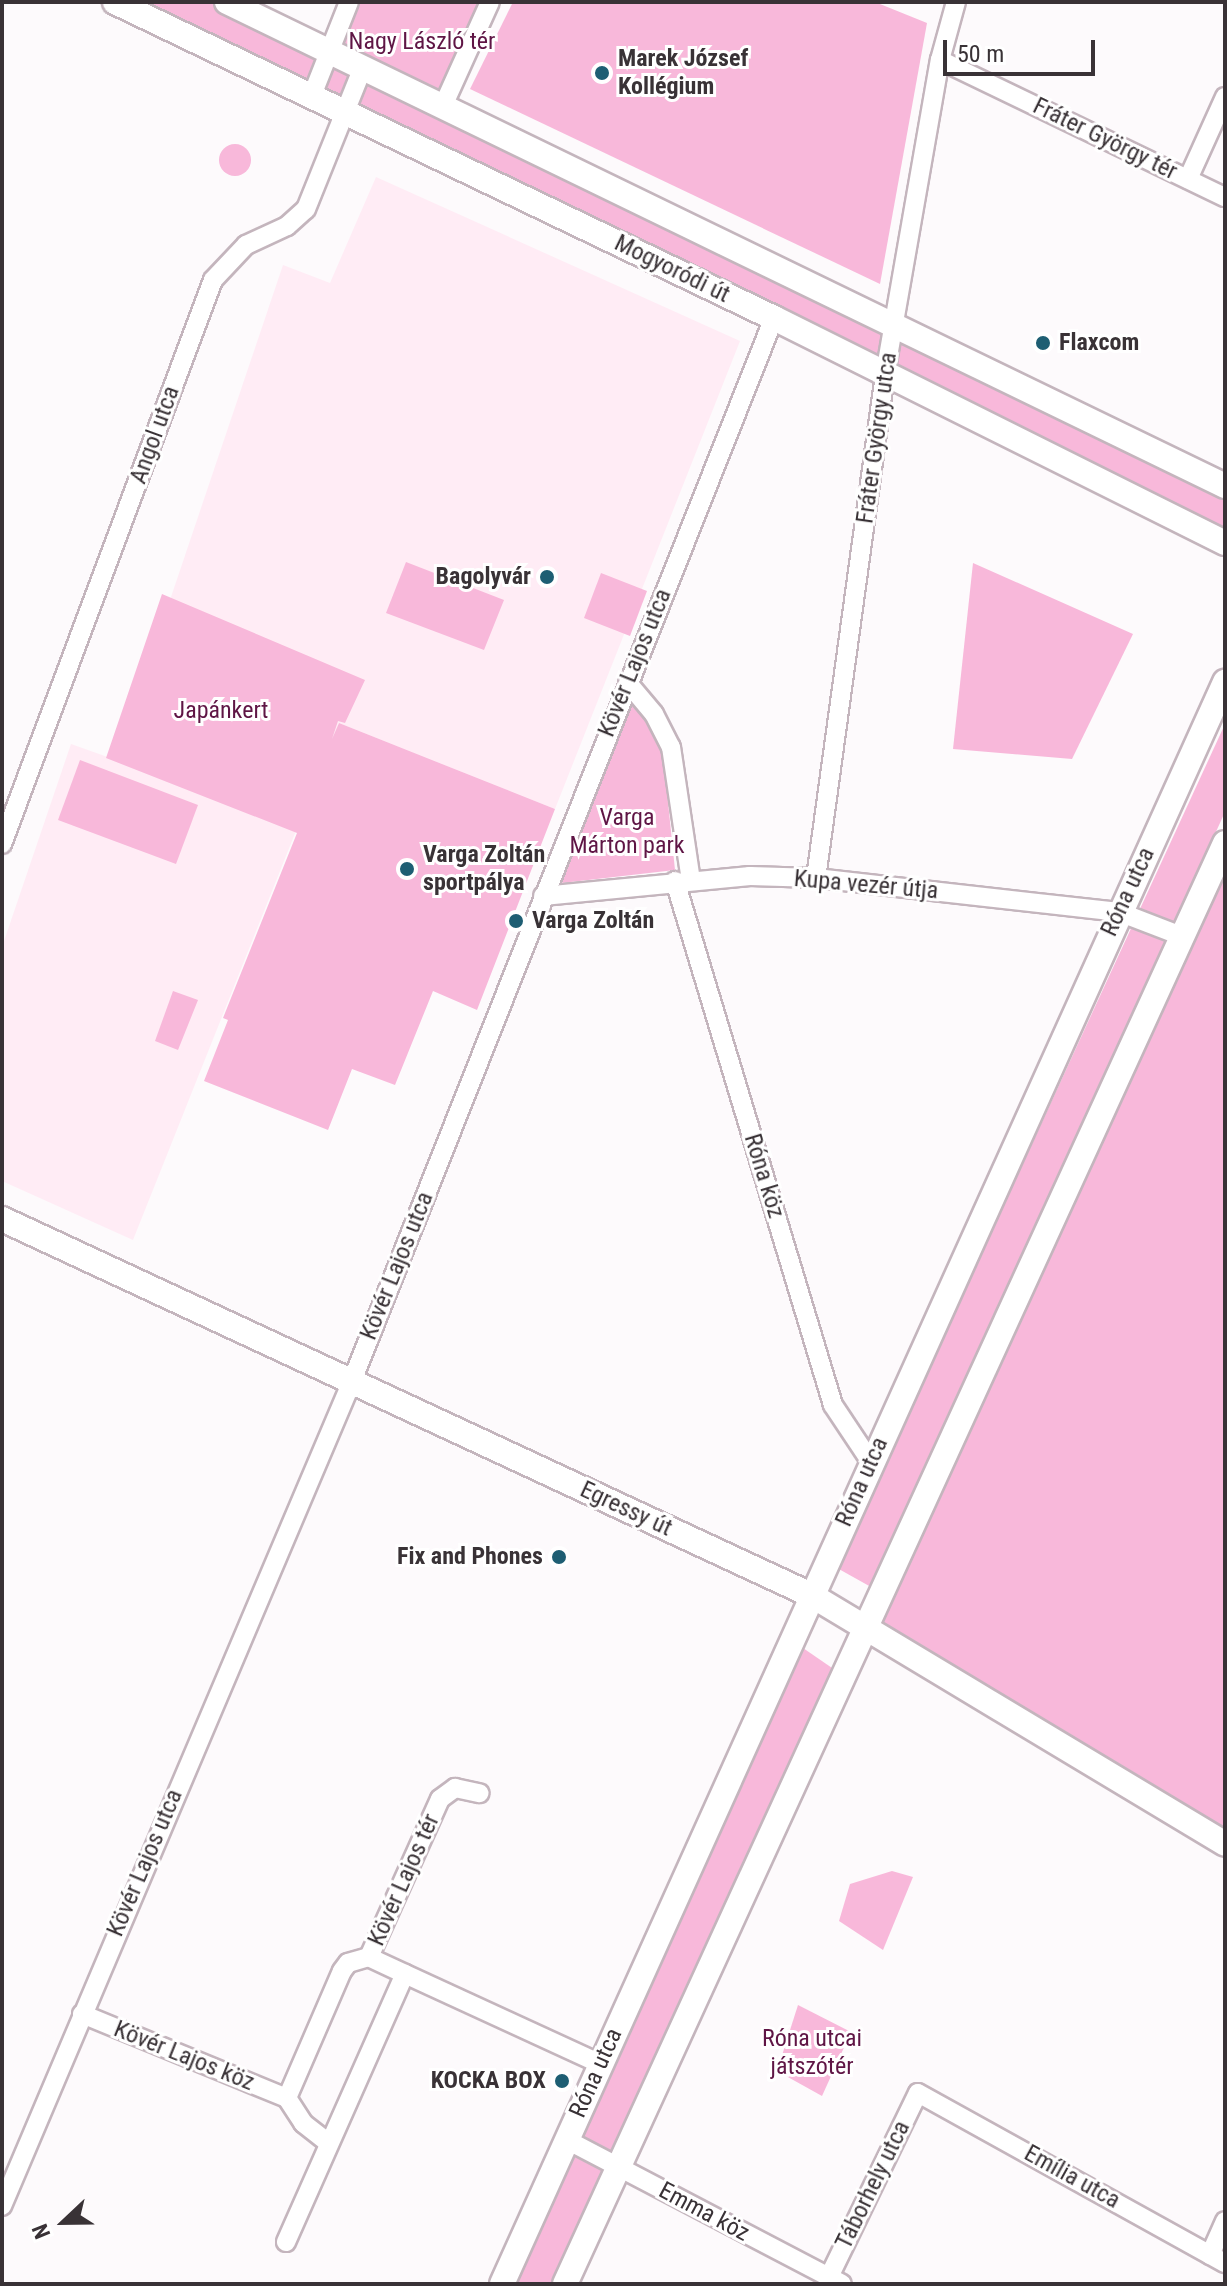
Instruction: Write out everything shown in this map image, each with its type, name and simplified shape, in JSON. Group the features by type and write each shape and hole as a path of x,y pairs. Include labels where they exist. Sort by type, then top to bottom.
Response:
{"street":[{"name":"Mogyoródi út","path":"115,2 344,115 774,318 1225,543"},
{"name":"Mogyoródi út","path":"227,2 1225,486"},
{"path":"311,98 349,2"},
{"path":"443,106 490,2"},
{"name":"Fráter György utca","path":"816,878 885,374 940,60 956,2"},
{"name":"Fráter György tér","path":"940,60 1188,179 1225,97"},
{"name":"Angol utca","path":"2,844 213,280 246,245 287,226 306,209 363,67"},
{"path":"1188,179 1225,197"},
{"name":"Kövér Lajos utca","path":"2,2206 352,1381 774,318"},
{"name":"Róna utca","path":"502,2284 1225,682"},
{"name":"Róna köz","path":"628,683 654,714 671,747 683,881 833,1405 871,1462"},
{"path":"565,2284 1225,843"},
{"name":"Kupa vezér útja","path":"543,896 683,881 816,878 1119,912 1184,937"},
{"name":"Egressy út","path":"2,1219 811,1595 1225,1844"},
{"name":"Kövér Lajos tér","path":"287,2098 342,1971 369,1957 440,1799 455,1788 479,1793"},
{"name":"Kövér Lajos tér","path":"369,1957 601,2064"},
{"name":"Kövér Lajos tér","path":"286,2242 405,1974"},
{"name":"Kövér Lajos köz","path":"82,2014 287,2098"},
{"name":"Emília utca","path":"918,2093 1218,2259"},
{"name":"Táborhely utca","path":"835,2280 918,2093"},
{"path":"287,2098 303,2123 329,2143"},
{"name":"Emma köz","path":"567,2140 835,2280"},
{"path":"1218,2259 1225,2221"}],"shaded area":[{"path":"376,177 740,341 555,809 339,723 133,1240 2,1181 2,947 71,744 116,760 283,265 330,283"}],"green space":[{"path":"115,2 227,2 1225,486 1225,543"},
{"name":"Nagy László tér","path":"355,2 484,2 440,95 337,46"},
{"path":"513,2 875,2 927,23 880,284 470,89"},
{"path":"235,144 246,149 251,160 246,171 235,176 224,171 219,160 224,149"},
{"path":"406,562 504,600 484,650 386,613"},
{"path":"973,563 1133,634 1072,759 953,749"},
{"path":"601,573 647,591 630,636 584,618"},
{"name":"Varga Zoltán sportpálya","path":"162,594 365,680 345,723 338,721 332,739 339,723 555,809 477,1010 433,991 395,1085 352,1069 328,1130 204,1081 228,1020 223,1018 297,833 106,758"},
{"name":"Varga Márton park","path":"630,700 648,720 663,754 675,870 562,883"},
{"path":"1225,724 1225,812 871,1587 837,1568"},
{"path":"80,760 198,805 176,864 58,820"},
{"path":"1225,843 1225,1844 867,1628"},
{"path":"173,991 198,1000 178,1050 155,1041"},
{"path":"803,1648 835,1670 552,2284 513,2284"},
{"path":"892,1871 913,1877 883,1950 839,1921 850,1884"},
{"name":"Róna utcai játszótér","path":"798,2005 851,2032 822,2096 777,2071"}],"place":[{"name":"Marek József Kollégium","path":"602,73"},
{"name":"Flaxcom","path":"1043,343"},
{"name":"Bagolyvár","path":"547,577"},
{"name":"Varga Zoltán sportpálya","path":"407,869"},
{"name":"Varga Zoltán","path":"516,921"},
{"name":"Fix and Phones","path":"559,1557"},
{"name":"KOCKA BOX","path":"562,2081"}],"park label":[{"name":"Japánkert","path":"221,711"}]}
